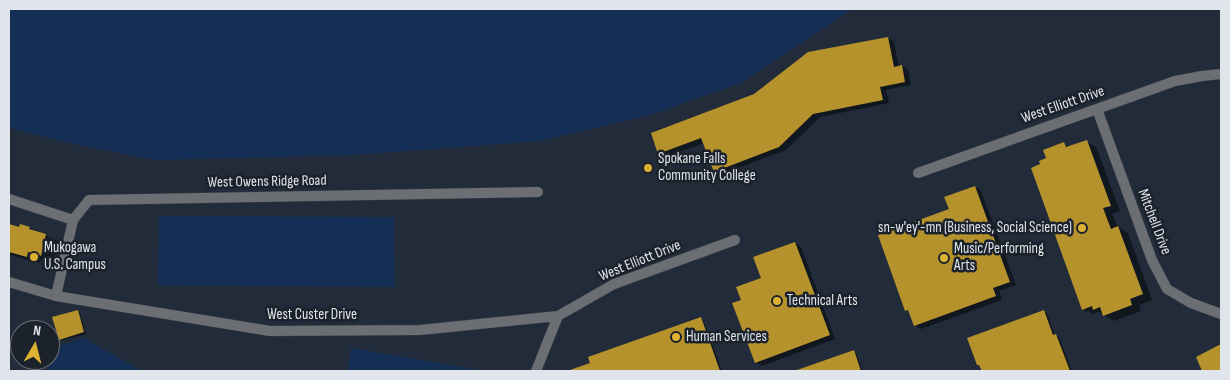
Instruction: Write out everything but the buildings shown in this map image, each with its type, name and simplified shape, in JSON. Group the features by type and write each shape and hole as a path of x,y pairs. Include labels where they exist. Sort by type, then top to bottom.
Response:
{"street":[{"name":"West Elliott Drive","path":"918,174 1175,82 1221,74"},
{"name":"Mitchell Drive","path":"1097,109 1152,260 1167,289 1191,303 1221,314"},
{"name":"West Owens Ridge Road","path":"73,220 89,200 538,192"},
{"path":"9,199 73,220 56,296"},
{"name":"West Elliott Drive","path":"558,316 614,284 735,240"},
{"name":"West Custer Drive","path":"9,282 56,296 270,331 420,330 558,316"},
{"path":"536,371 558,316"}],"shaded area":[{"path":"9,9 853,9 741,83 650,115 539,141 353,155 155,160 69,143 9,128"},
{"name":"Spokane Falls Community College","path":"802,9 1221,9 1221,371 9,371 9,83"},
{"path":"159,216 394,217 395,287 158,285"},
{"path":"83,338 142,371 46,371 60,370 60,346"},
{"path":"351,348 486,371 348,371"}],"place":[{"name":"Spokane Falls Community College","path":"648,168"},
{"name":"sn-w'ey'-mn (Business, Social Science)","path":"1082,228"},
{"name":"Mukogawa U.S. Campus","path":"34,257"},
{"name":"Music/Performing Arts","path":"944,258"},
{"name":"Technical Arts","path":"777,301"},
{"name":"Human Services","path":"676,337"}]}
